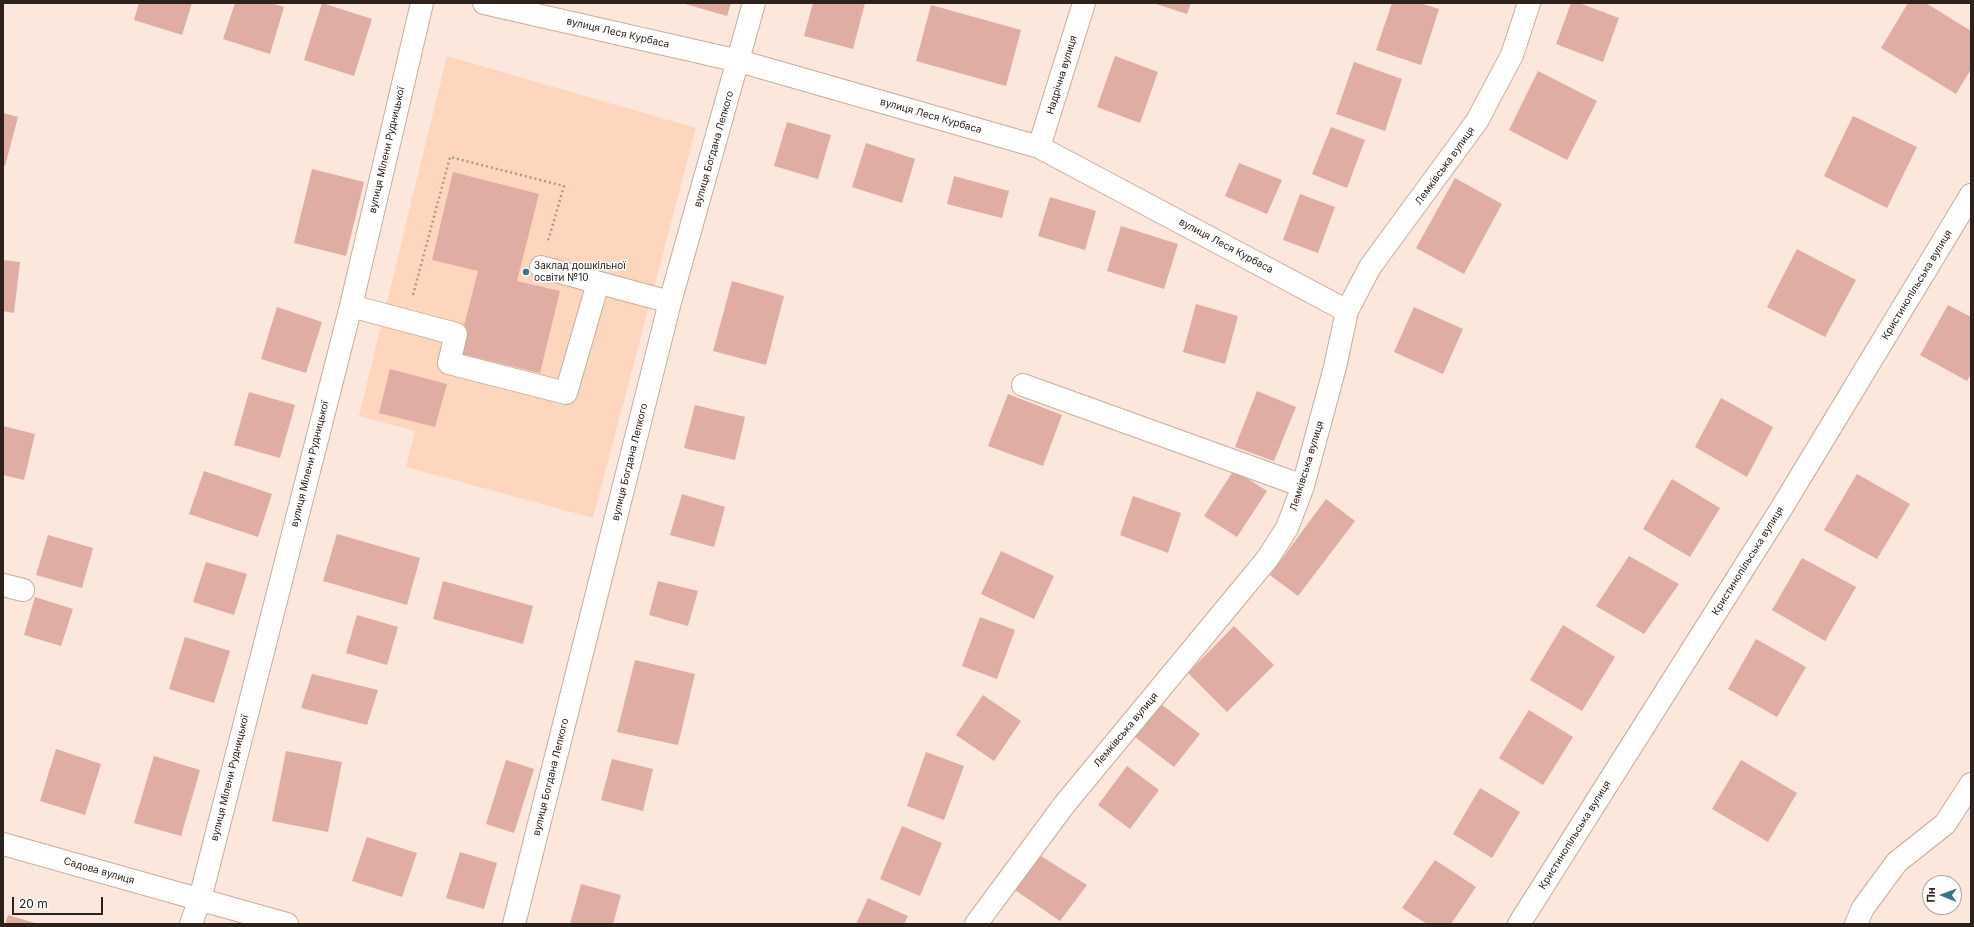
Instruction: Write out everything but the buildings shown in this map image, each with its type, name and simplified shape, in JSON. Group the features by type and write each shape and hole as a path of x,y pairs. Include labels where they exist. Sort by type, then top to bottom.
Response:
{"street":[{"name":"вулиця Мілени Рудницької","path":"191,924 200,899 351,306 422,3"},
{"name":"вулиця Леся Курбаса","path":"484,3 739,61 1039,147 1347,311"},
{"name":"вулиця Богдана Лепкого","path":"514,924 670,302 739,61 754,3"},
{"name":"Надрічна вулиця","path":"1039,147 1084,3"},
{"name":"Лемківська вулиця","path":"976,924 1064,805 1268,558 1287,528 1303,486 1347,311 1370,267 1477,122 1512,55 1529,3"},
{"name":"Кристинопільська вулиця","path":"1519,924 1781,509 1971,195"},
{"path":"541,267 670,302"},
{"path":"351,306 456,334 449,364 566,393 598,283"},
{"path":"1023,385 1303,486"},
{"path":"1856,924 1863,908 1897,862 1946,824 1971,784"},
{"name":"Садова вулиця","path":"3,844 287,924"}],"path":[{"path":"406,321 450,157 564,186 541,267"}],"shaded area":[{"name":"Заклад дошкільної освіти №10","path":"447,56 696,128 593,518 406,467 415,431 359,416"}],"place":[{"name":"Заклад дошкільної освіти №10","path":"526,272"}]}
